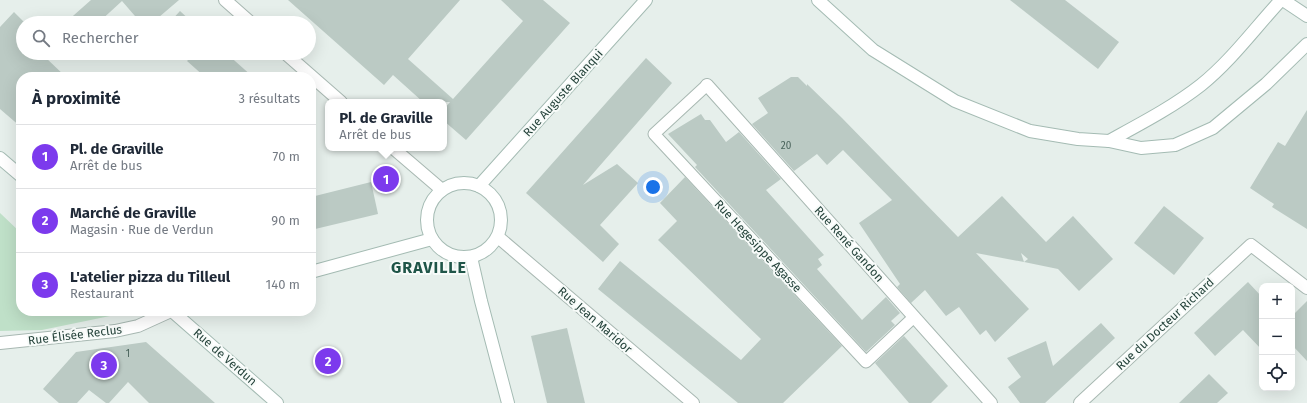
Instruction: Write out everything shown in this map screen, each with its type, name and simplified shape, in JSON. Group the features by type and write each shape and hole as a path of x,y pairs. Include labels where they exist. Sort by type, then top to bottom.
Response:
{"street":[{"path":"224,0 243,16"},
{"name":"Rue Auguste Blanqui","path":"479,186 646,0"},
{"path":"818,0 873,50 955,101 1030,131 1078,139 1109,141 1141,148 1175,145 1213,128 1266,84 1307,44"},
{"path":"1109,141 1160,112 1201,85 1230,58 1282,0 1307,16"},
{"path":"293,60 306,72"},
{"path":"316,81 337,99"},
{"name":"Rue René Gandon","path":"707,85 991,403"},
{"path":"396,151 442,190"},
{"path":"0,158 16,172"},
{"path":"456,183 472,183 479,186 490,192 497,202 501,214 502,225 498,237 487,250 471,257 462,257 445,252 432,239 429,231 428,213 435,196 442,190 456,183"},
{"name":"Rue Jean Maridor","path":"498,237 693,403"},
{"path":"316,271 432,239"},
{"name":"Rue du Docteur Richard","path":"1080,403 1251,245 1307,288"},
{"path":"471,257 508,403"},
{"name":"Rue Élisée Reclus","path":"0,343 115,331 138,326 161,316"},
{"name":"Rue de Verdun","path":"178,316 277,403"}],"lane":[{"name":"Rue Hegesippe Agasse","path":"707,85 654,134 866,362 914,317"}],"green space":[{"path":"0,213 16,228 16,316 110,316 42,330 0,331"}],"building":[{"path":"91,0 179,0 160,16 135,16 122,1 106,16 73,16"},
{"path":"288,0 460,0 408,59 453,99 523,21 501,0 543,0 570,23 466,140 447,124 447,106 450,102 447,102 447,99 420,99 393,75 384,85 316,25 316,16 306,16"},
{"path":"1010,0 1065,0 1119,42 1098,69"},
{"path":"180,11 185,16 175,16"},
{"path":"14,12 18,16 16,16 16,60 48,60 61,72 16,72 16,123 0,109 0,27"},
{"path":"646,58 672,83 583,185 617,164 638,183 600,225 619,244 603,262 526,193"},
{"path":"234,60 247,72 199,72 187,61"},
{"path":"791,77 798,77 807,86 807,84 958,237 1002,196 1046,242 1073,216 1113,259 1079,291 1058,269 976,253 1029,309 995,342 986,330 980,335 959,307 946,316 925,290 911,303 897,287 900,284 859,223 892,200 843,150 827,165 817,154 794,171 752,124 768,113 758,98","holes":["1021,253 1028,259 1024,262"]},
{"path":"1307,110 1307,229 1272,207 1274,204 1250,188 1278,142 1285,146"},
{"path":"701,114 705,120 710,120 726,142 739,132 781,179 766,190 824,255 818,259 822,265 817,269 862,320 886,297 900,313 891,321 895,325 866,352 695,167 697,165 668,134"},
{"path":"685,177 842,346 783,403 738,403 598,289 620,261 741,360 761,339 658,240 677,221 660,203"},
{"path":"371,182 378,214 316,229 316,196"},
{"path":"1164,206 1204,238 1174,275 1134,243"},
{"path":"1248,282 1259,294 1259,347 1243,330 1215,356 1194,333"},
{"path":"1307,301 1307,361 1295,348 1295,313"},
{"path":"1101,323 1115,338 1045,403 1020,403 1008,387 1021,377 1007,358 1046,341 1053,366"},
{"path":"567,328 585,403 547,403 531,336"},
{"path":"904,336 948,386 931,403 909,403 875,363"},
{"path":"146,342 215,403 149,403 128,382 109,403 106,403 89,390 77,403 59,403 43,389 76,352"},
{"path":"1209,374 1228,393 1217,403 1179,403"}],"place":[{"name":"Pl. de Graville","path":"386,179"},
{"name":"Marché de Graville","path":"328,361"},
{"name":"L'atelier pizza du Tilleul","path":"104,365"}],"district":[{"name":"GRAVILLE","path":"429,267"}]}
